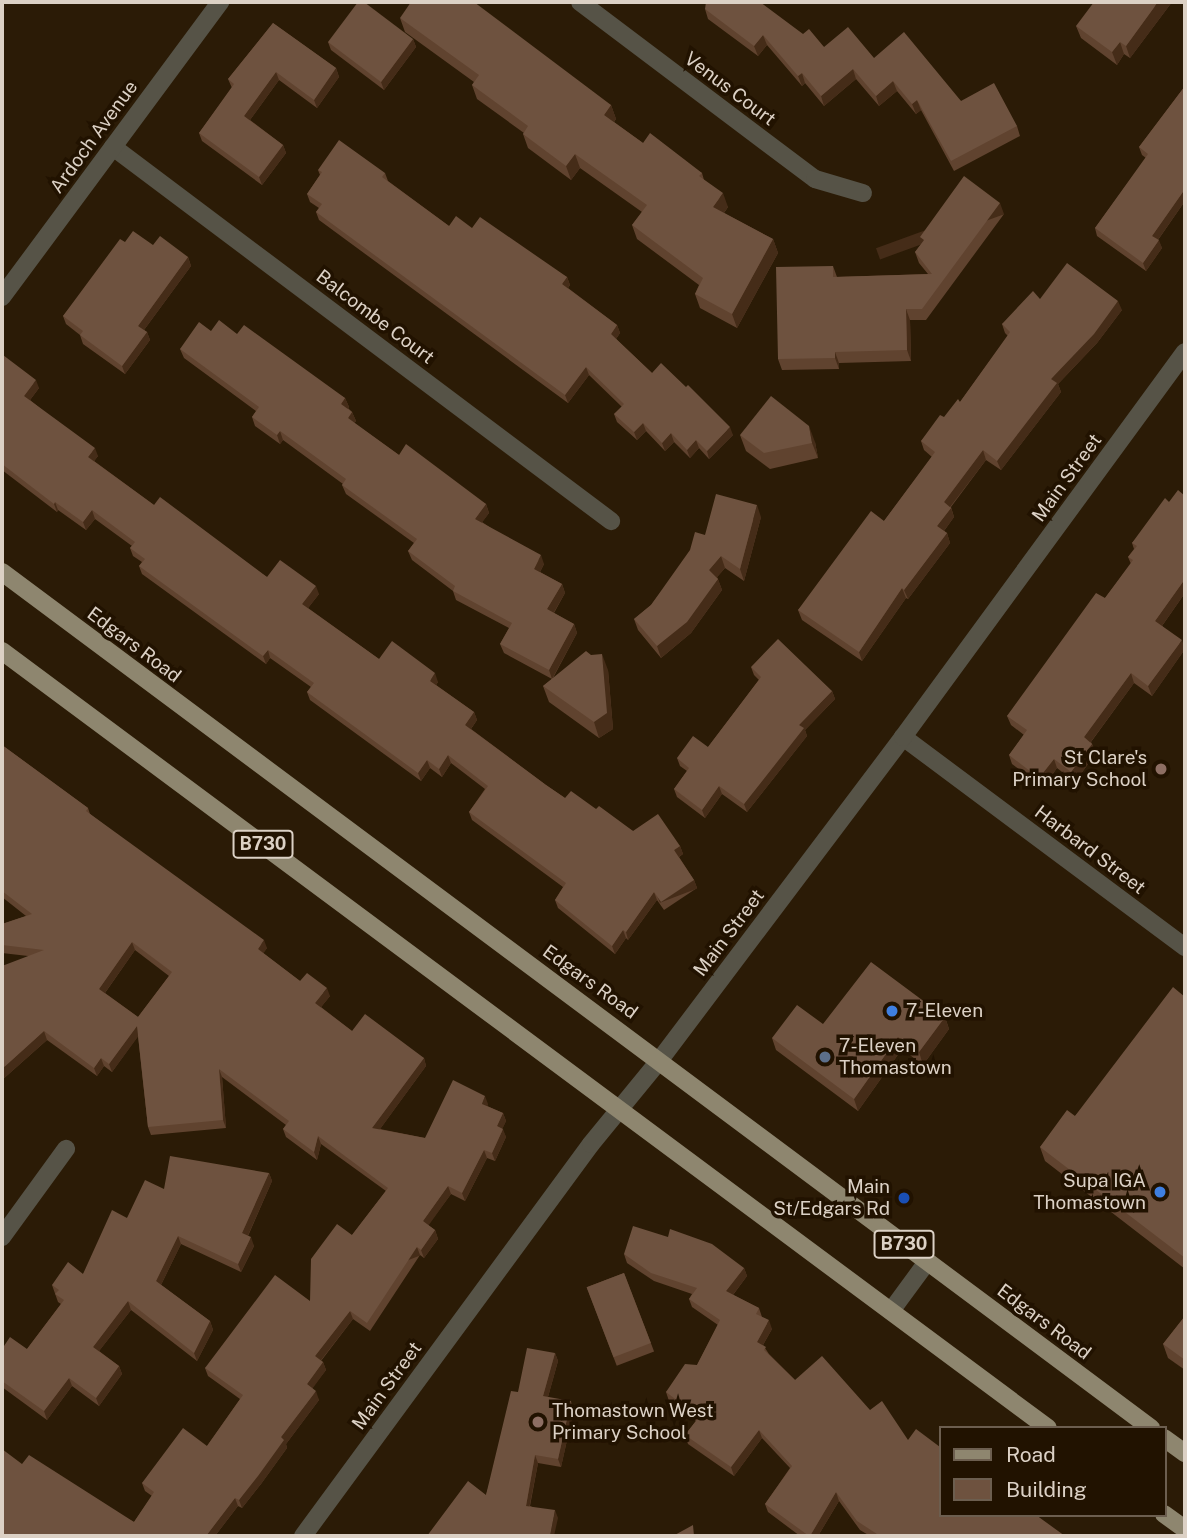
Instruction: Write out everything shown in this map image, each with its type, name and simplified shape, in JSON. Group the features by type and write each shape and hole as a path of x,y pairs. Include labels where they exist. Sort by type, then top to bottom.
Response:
{"main road":[{"name":"Edgars Road","path":"2,572 1148,1426"},
{"name":"B730","path":"2,651 1045,1426"},
{"path":"1166,1439 1185,1453"},
{"path":"1166,1515 1185,1529"}],"street":[{"name":"Ardoch Avenue","path":"2,297 220,2"},
{"name":"Venus Court","path":"580,2 815,179 863,193"},
{"name":"Balcombe Court","path":"113,147 611,521"},
{"name":"Main Street","path":"303,1536 591,1144 659,1060 902,737 1185,352"},
{"name":"Harbard Street","path":"902,737 1185,947"},
{"path":"2,1237 66,1149"},
{"path":"891,1311 927,1262"}],"building":[{"path":"358,2 364,2 413,39 381,82 328,42"},
{"path":"411,2 474,2 611,105 604,115 643,143 650,133 702,173 699,176 723,193 713,207 773,239 732,314 695,294 703,278 632,225 647,205 575,154 566,166 523,134 528,126 472,85 479,75 400,18"},
{"path":"706,2 760,2 803,34 809,29 824,47 848,27 874,58 904,32 961,101 994,83 1017,126 951,161 917,100 912,104 893,81 876,96 853,69 821,96 802,73 798,76 763,35 754,46 705,9"},
{"path":"1094,2 1158,2 1126,46 1120,42 1112,52 1076,26"},
{"path":"273,23 336,68 314,100 276,72 244,116 283,145 259,177 199,133 234,84 228,79"},
{"path":"1185,86 1185,189 1152,236 1159,240 1143,263 1095,228 1148,154 1139,147"},
{"path":"339,140 385,173 382,177 449,226 456,216 472,228 480,217 567,277 562,284 617,325 611,334 652,373 661,363 686,387 688,385 730,427 707,451 696,440 687,450 671,433 662,443 643,423 634,432 614,414 624,404 586,367 565,395 316,212 322,204 307,194 322,172 318,170"},
{"path":"964,176 1000,203 922,309 906,309 907,350 835,352 835,358 778,359 776,267 833,266 833,277 932,274 915,252 924,240 920,237"},
{"path":"133,231 153,245 160,236 188,257 138,326 147,332 122,366 80,335 83,331 63,316 120,239 125,242"},
{"path":"1067,263 1118,301 1094,334 1051,379 1057,383 997,461 983,450 944,502 951,508 937,526 947,533 904,590 902,588 859,652 798,610 871,511 884,521 935,452 921,441 940,415 944,417 958,399 960,402 1010,332 1002,324 1033,291 1040,299"},
{"path":"219,320 237,334 244,325 345,398 341,404 352,412 348,418 399,455 406,444 486,504 475,519 541,555 534,569 562,584 547,609 574,624 549,670 500,644 512,623 453,591 455,586 408,551 417,539 342,485 346,479 280,431 277,435 252,417 259,407 180,349 199,322 211,331"},
{"path":"3,355 36,380 24,396 95,448 88,457 154,505 160,497 267,577 280,560 316,586 302,604 379,659 392,641 435,673 430,681 474,712 465,725 546,785 565,798 571,791 596,809 599,806 633,831 658,814 680,846 674,850 694,880 661,902 654,892 626,932 623,930 612,946 555,900 566,883 469,812 488,786 448,755 439,769 427,760 418,773 307,692 314,683 268,650 263,656 139,566 145,559 130,548 135,542 92,510 83,522 55,502 54,504 2,464"},
{"path":"771,396 809,426 812,443 764,453 740,435"},
{"path":"1178,490 1185,496 1185,579 1155,621 1182,640 1148,686 1131,673 1084,737 1092,744 1071,772 1054,759 1039,778 1009,755 1027,730 1007,716 1096,593 1105,598 1133,560 1128,557 1137,546 1132,543 1165,498 1169,502"},
{"path":"716,494 757,505 740,569 721,556 709,570 718,579 687,622 657,646 634,619 651,605 690,550 695,532 705,535"},
{"path":"778,639 832,691 799,725 804,728 744,804 719,786 702,810 674,789 689,768 677,758 693,736 708,747 761,677 751,667"},
{"path":"586,651 591,655 602,654 607,713 594,722 543,686"},
{"path":"2,745 88,808 86,811 264,940 258,949 300,981 307,973 327,988 315,1003 352,1031 365,1014 424,1058 372,1128 425,1138 453,1080 485,1096 482,1104 503,1113 497,1126 503,1129 492,1153 484,1150 462,1193 448,1186 423,1221 435,1230 421,1250 417,1247 367,1323 350,1311 315,1356 323,1362 307,1384 316,1391 281,1437 284,1440 258,1476 239,1500 235,1498 206,1536 2,1536 2,1449 22,1464 29,1455 134,1522 154,1492 142,1483 183,1428 207,1446 243,1395 205,1368 275,1275 310,1301 311,1259 337,1224 352,1235 388,1188 318,1136 314,1152 283,1129 289,1121 219,1069 223,1120 148,1127 137,1026 109,1064 101,1058 94,1068 44,1031 2,1069 2,966 44,950 2,945 2,924 32,914 2,891","holes":["132,942 172,972 138,1017 99,989"]},
{"path":"871,962 945,1017 919,1052 898,1037 854,1099 772,1038 797,1005 823,1024"},
{"path":"1173,987 1185,997 1185,1258 1040,1147 1067,1110 1075,1116"},
{"path":"170,1156 269,1173 242,1233 251,1237 238,1264 178,1236 156,1281 210,1321 194,1353 128,1301 93,1347 119,1366 96,1398 69,1378 44,1411 2,1381 2,1349 10,1337 27,1349 64,1300 55,1294 59,1290 52,1285 68,1262 83,1274 112,1210 127,1218 145,1180 164,1189"},
{"path":"633,1226 668,1237 670,1229 712,1244 744,1268 726,1291 759,1308 756,1314 769,1320 757,1342 766,1347 764,1350 795,1380 822,1356 870,1410 882,1401 908,1440 916,1429 939,1446 939,1517 1039,1517 1065,1536 880,1536 857,1521 836,1492 809,1536 765,1504 792,1466 759,1430 731,1467 685,1435 699,1417 666,1392 685,1364 697,1365 720,1320 689,1299 697,1288 651,1273 624,1254"},
{"path":"624,1273 651,1343 614,1357 587,1287"},
{"path":"1185,1316 1185,1360 1163,1344"},
{"path":"527,1348 555,1353 543,1396 571,1401 558,1459 535,1455 526,1506 555,1510 550,1536 427,1536 468,1481 486,1495 511,1391 518,1392"},
{"path":"693,1525 694,1536 673,1536"}],"place":[{"name":"St Clare's Primary School","path":"1161,769"},
{"name":"7-Eleven","path":"892,1011"},
{"name":"7-Eleven Thomastown","path":"825,1057"},
{"name":"Supa IGA Thomastown","path":"1160,1192"},
{"name":"Main St/Edgars Rd","path":"904,1198"},
{"name":"Thomastown West Primary School","path":"538,1422"}]}
